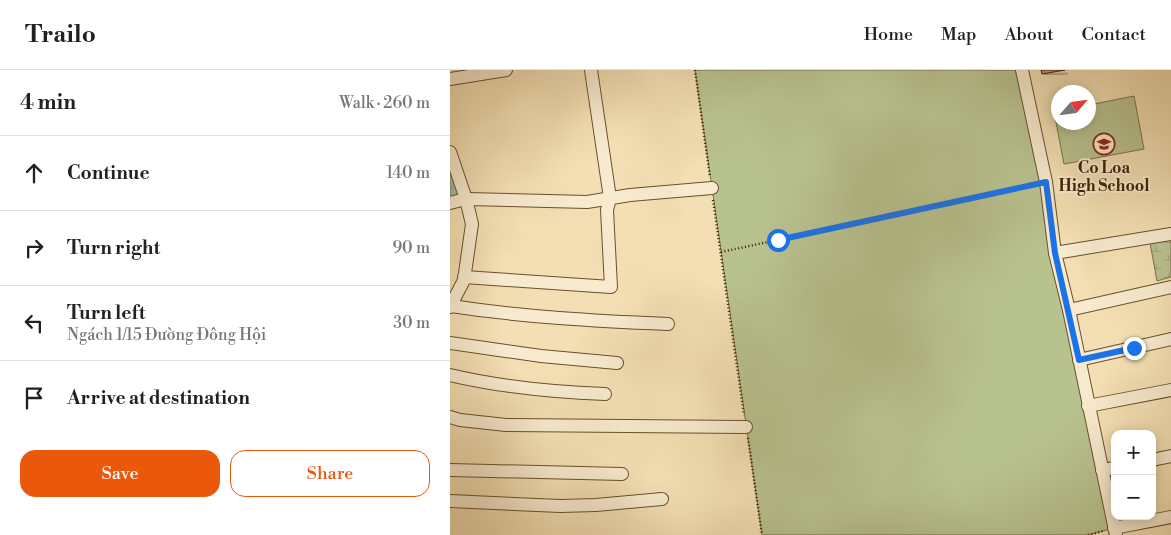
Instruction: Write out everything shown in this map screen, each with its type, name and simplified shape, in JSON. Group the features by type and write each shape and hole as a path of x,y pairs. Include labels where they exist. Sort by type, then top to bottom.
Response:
{"street":[{"path":"450,79 506,70"},
{"path":"464,277 611,288 607,210 610,198 591,70"},
{"path":"1022,70 1046,182 1055,253 1069,310 1088,406 1108,469 1115,532 1171,517"},
{"path":"450,152 466,199 472,224 464,277 450,306 501,314 564,320 668,324"},
{"path":"450,203 466,199 587,202 630,195 712,188"},
{"path":"1055,253 1171,234"},
{"path":"1069,310 1171,287"},
{"path":"1079,360 1171,339"},
{"path":"450,342 541,356 617,363"},
{"path":"450,376 480,382 566,392 605,394"},
{"path":"1088,406 1171,390"},
{"path":"450,417 460,420 506,425 746,427"},
{"path":"1156,459 1171,456"},
{"path":"450,470 622,474"},
{"path":"450,501 578,506 662,499"}],"path":[{"path":"695,70 762,535"},
{"path":"721,252 1046,182"}],"green space":[{"path":"695,70 1021,70 1114,528 1088,535 762,535"},
{"path":"1134,96 1144,149 1064,164 1057,130 1096,130 1096,104"},
{"path":"1171,234 1171,277 1157,281 1149,237"}],"water":[{"path":"450,152 466,199 450,203"}],"building":[{"path":"1041,70 1065,70 1042,74"}],"place":[{"name":"Co Loa High School","path":"1104,144"}],"route":[{"path":"778,240 1046,182 1055,253 1079,360 1134,348"}]}
